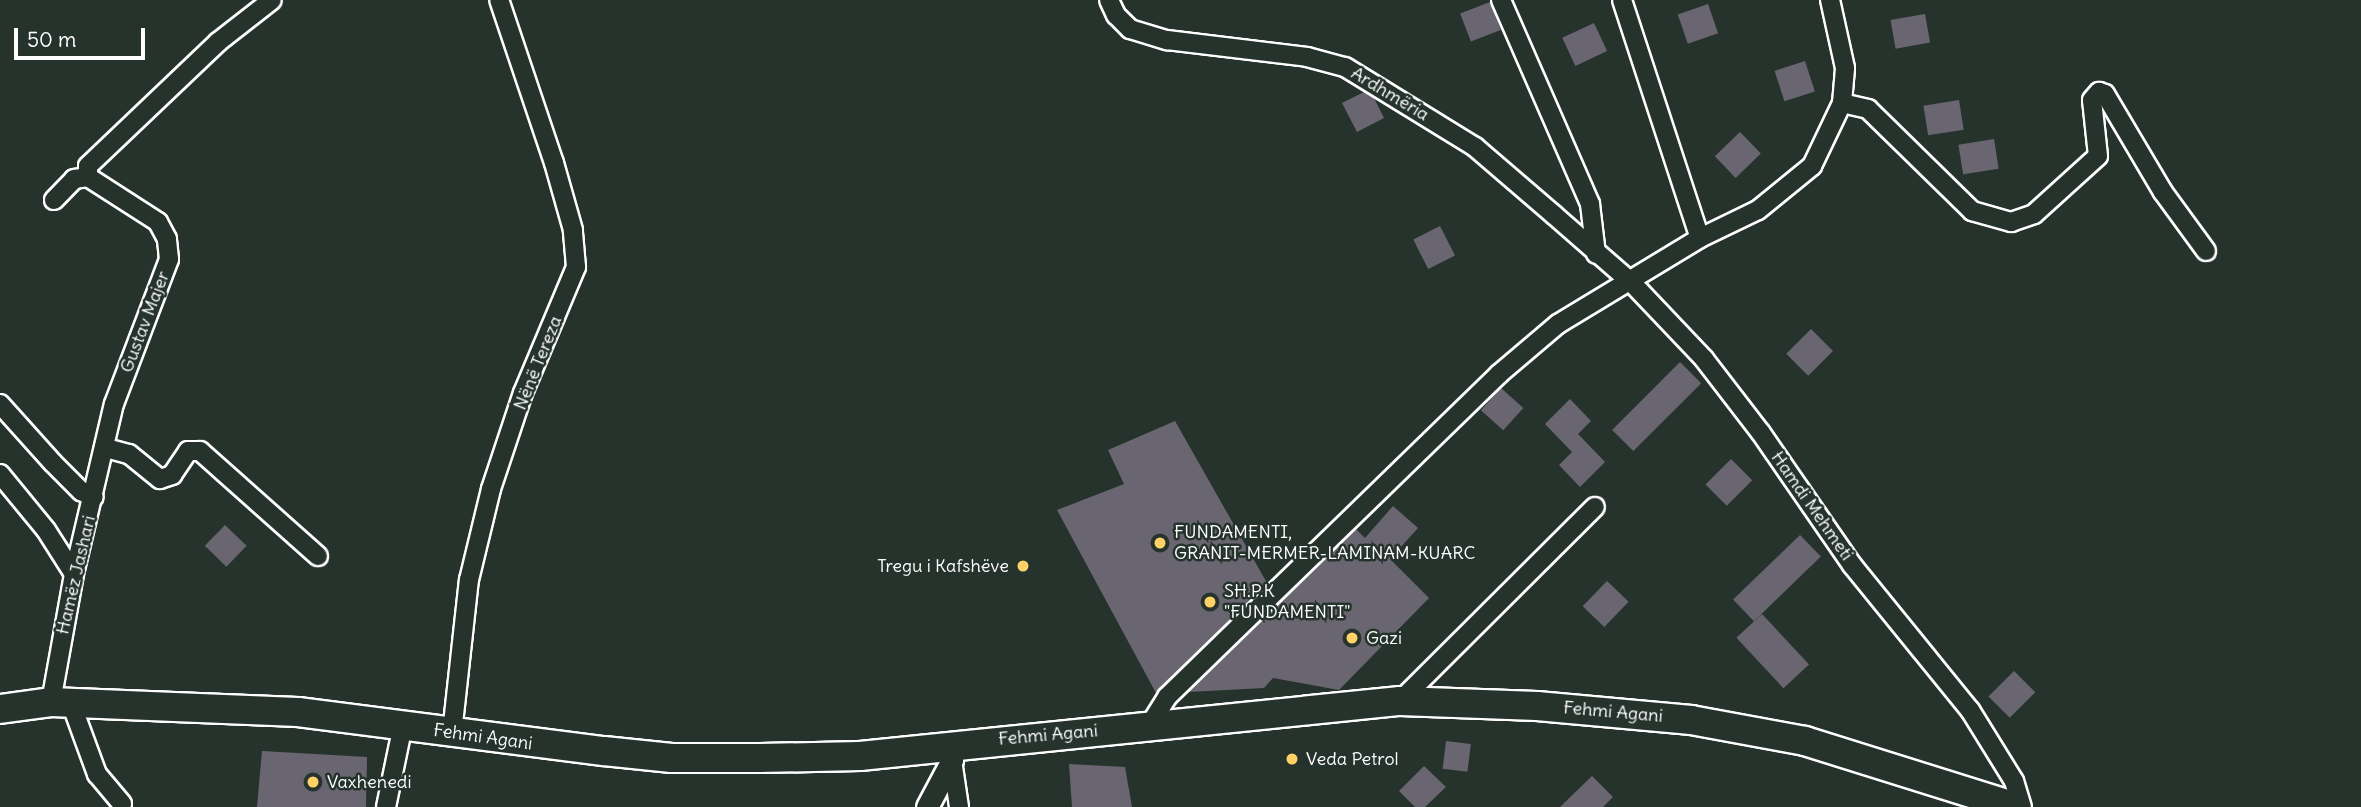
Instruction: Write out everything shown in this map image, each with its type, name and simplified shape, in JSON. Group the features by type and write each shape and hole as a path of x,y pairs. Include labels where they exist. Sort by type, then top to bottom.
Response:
{"main road":[{"name":"Fehmi Agani","path":"0,709 61,703 298,712 672,758 952,753 1151,723 1400,701 1537,706 1691,720 1805,741 2015,807"}],"street":[{"path":"54,200 74,179 88,177 88,166 102,152 218,42 272,0"},
{"name":"Nënë Tereza","path":"452,733 469,580 491,489 523,393 576,267 573,230 554,163 499,0"},
{"name":"Ardhmëria","path":"1109,0 1116,15 1130,29 1167,40 1307,57 1345,66 1475,147 1632,284"},
{"path":"1501,0 1590,204 1596,254"},
{"path":"1622,0 1677,158 1700,238"},
{"path":"1151,723 1167,697 1499,374 1558,324 1632,284 1700,238 1758,209 1812,166 1842,103 1845,68 1830,0"},
{"path":"1842,103 1868,109 1972,211 2011,222 2034,214 2098,156 2092,100 2099,92 2105,93 2163,192 2206,251"},
{"name":"Gustav Majer","path":"88,177 158,222 167,239 169,259 114,404 106,449"},
{"name":"Hamdi Mehmeti","path":"1632,284 1704,359 1761,433 1852,565 1970,710 2009,771 2022,807"},
{"path":"0,404 81,491 94,497"},
{"path":"106,449 128,454 160,479 172,475 188,451 200,451 318,556"},
{"name":"Hamëz Jashari","path":"61,703 74,574 106,449"},
{"path":"0,474 46,530 74,574"},
{"path":"1400,701 1595,507"},
{"path":"61,703 97,774 122,804"},
{"path":"386,807 403,725"},
{"path":"927,807 952,753"},
{"path":"952,753 959,807"}],"building":[{"path":"1490,2 1501,30 1471,41 1460,13"},
{"path":"1708,4 1718,33 1688,44 1678,14"},
{"path":"1925,14 1930,43 1896,49 1891,20"},
{"path":"1594,23 1607,51 1575,66 1562,38"},
{"path":"1805,61 1815,91 1784,101 1775,71"},
{"path":"1364,92 1374,98 1384,118 1357,132 1342,103"},
{"path":"1959,100 1964,130 1928,135 1923,106"},
{"path":"1740,132 1761,154 1736,178 1715,156"},
{"path":"1994,139 1999,169 1963,174 1958,145"},
{"path":"1440,226 1455,255 1428,269 1413,240"},
{"path":"1811,329 1833,351 1808,376 1786,354"},
{"path":"1680,362 1701,383 1633,451 1612,430"},
{"path":"1501,388 1523,408 1503,430 1481,410"},
{"path":"1570,399 1591,421 1578,434 1605,462 1580,487 1559,465 1572,452 1545,424"},
{"name":"FUNDAMENTI, GRANIT-MERMER-LAMINAM-KUARC","path":"1175,421 1267,583 1156,693 1057,510 1124,484 1108,450"},
{"path":"1731,459 1752,480 1727,506 1706,484"},
{"path":"1393,506 1418,528 1390,559 1429,598 1339,690 1273,678 1264,688 1188,692 1356,529 1365,538"},
{"path":"225,525 247,546 226,567 205,546"},
{"path":"1800,535 1821,557 1754,621 1733,600"},
{"path":"1607,581 1629,602 1604,627 1583,606"},
{"path":"1762,614 1809,664 1783,688 1736,638"},
{"path":"2014,671 2035,692 2010,718 1989,696"},
{"path":"1446,741 1471,744 1467,772 1443,769"},
{"name":"Vaxhenedi","path":"262,751 367,757 366,807 257,807"},
{"path":"1069,764 1125,767 1132,807 1072,807"},
{"path":"1424,766 1446,787 1425,807 1415,807 1399,791"},
{"path":"1592,776 1613,797 1603,807 1560,807"}],"place":[{"name":"FUNDAMENTI, GRANIT-MERMER-LAMINAM-KUARC","path":"1160,543"},
{"name":"Tregu i Kafshëve","path":"1023,566"},
{"name":"SH.P.K \"FUNDAMENTI\"","path":"1210,602"},
{"name":"Gazi","path":"1352,638"},
{"name":"Veda Petrol","path":"1292,759"},
{"name":"Vaxhenedi","path":"313,782"}]}
